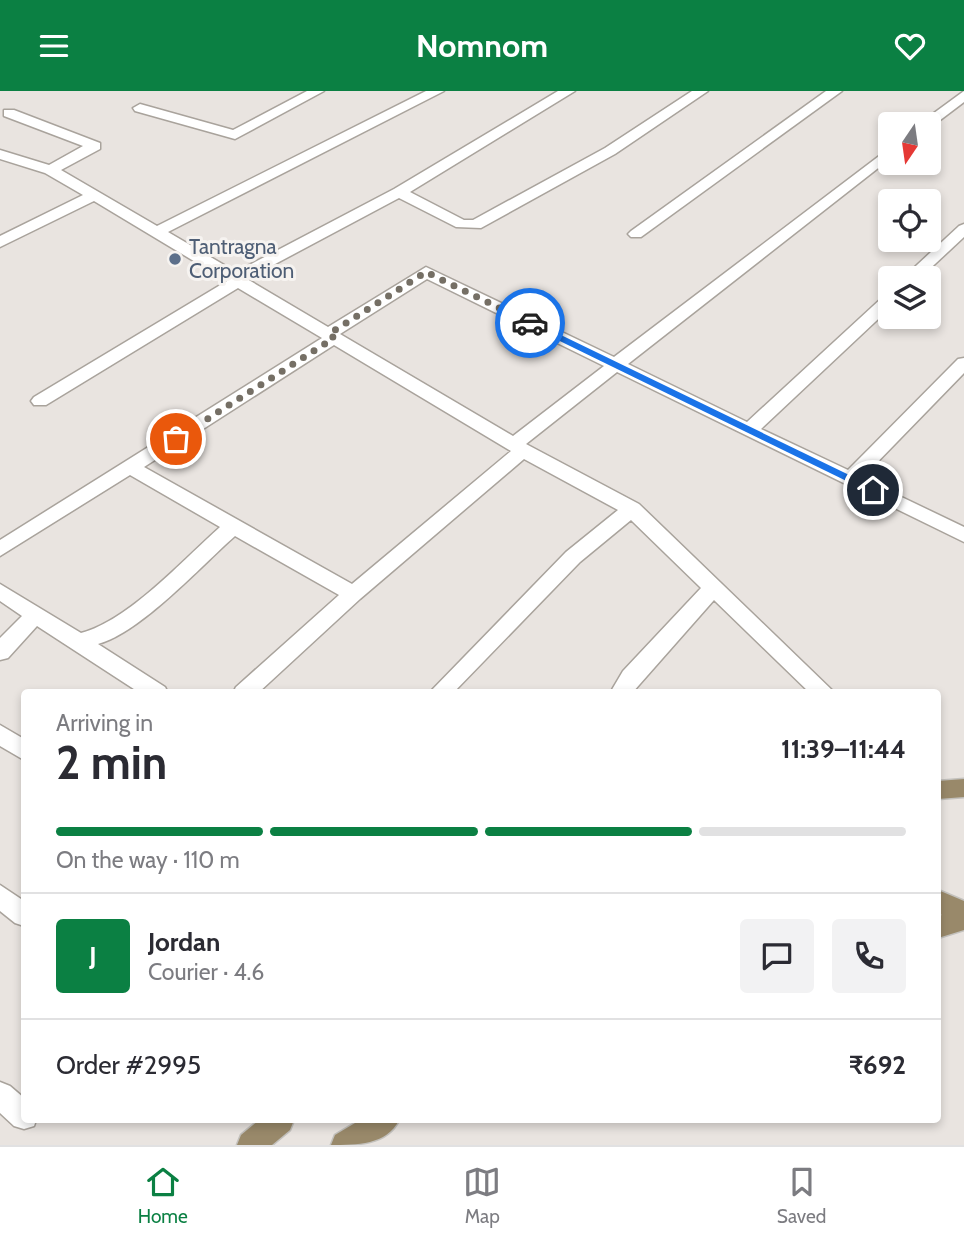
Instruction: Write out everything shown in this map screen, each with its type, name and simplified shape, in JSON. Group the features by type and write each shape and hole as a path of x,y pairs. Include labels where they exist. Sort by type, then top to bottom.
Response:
{"main road":[{"path":"941,790 964,787"},
{"path":"941,902 964,913"},
{"path":"941,926 964,919"},
{"path":"251,1145 277,1123"},
{"path":"345,1145 380,1123"}],"street":[{"path":"140,107 235,135 317,91"},
{"path":"157,232 437,91"},
{"path":"40,401 237,280 399,192 568,91"},
{"path":"399,192 461,224 476,225 610,151 701,91"},
{"path":"636,234 835,91"},
{"path":"942,112 964,95"},
{"path":"9,113 95,146 50,170"},
{"path":"0,154 50,170 518,447 632,509 820,689"},
{"path":"248,689 518,447 616,365 878,161"},
{"path":"0,242 94,195"},
{"path":"924,266 964,229"},
{"path":"0,549 332,336 426,272 964,535"},
{"path":"749,430 878,309"},
{"path":"850,479 964,363"},
{"path":"130,467 353,594"},
{"path":"444,689 573,557 632,509"},
{"path":"0,609 36,614 78,642 107,634 128,620 234,525"},
{"path":"624,689 631,677 714,587"},
{"path":"0,591 151,689"},
{"path":"0,652 36,614"},
{"path":"0,734 21,749"},
{"path":"0,896 21,913"},
{"path":"0,1095 21,1113"}],"way so far":[{"path":"176,439 334,338 329,334 426,272 530,323"}],"place":[{"name":"Tantragna Corporation","path":"175,259"}],"route":[{"path":"530,323 873,490"}]}
